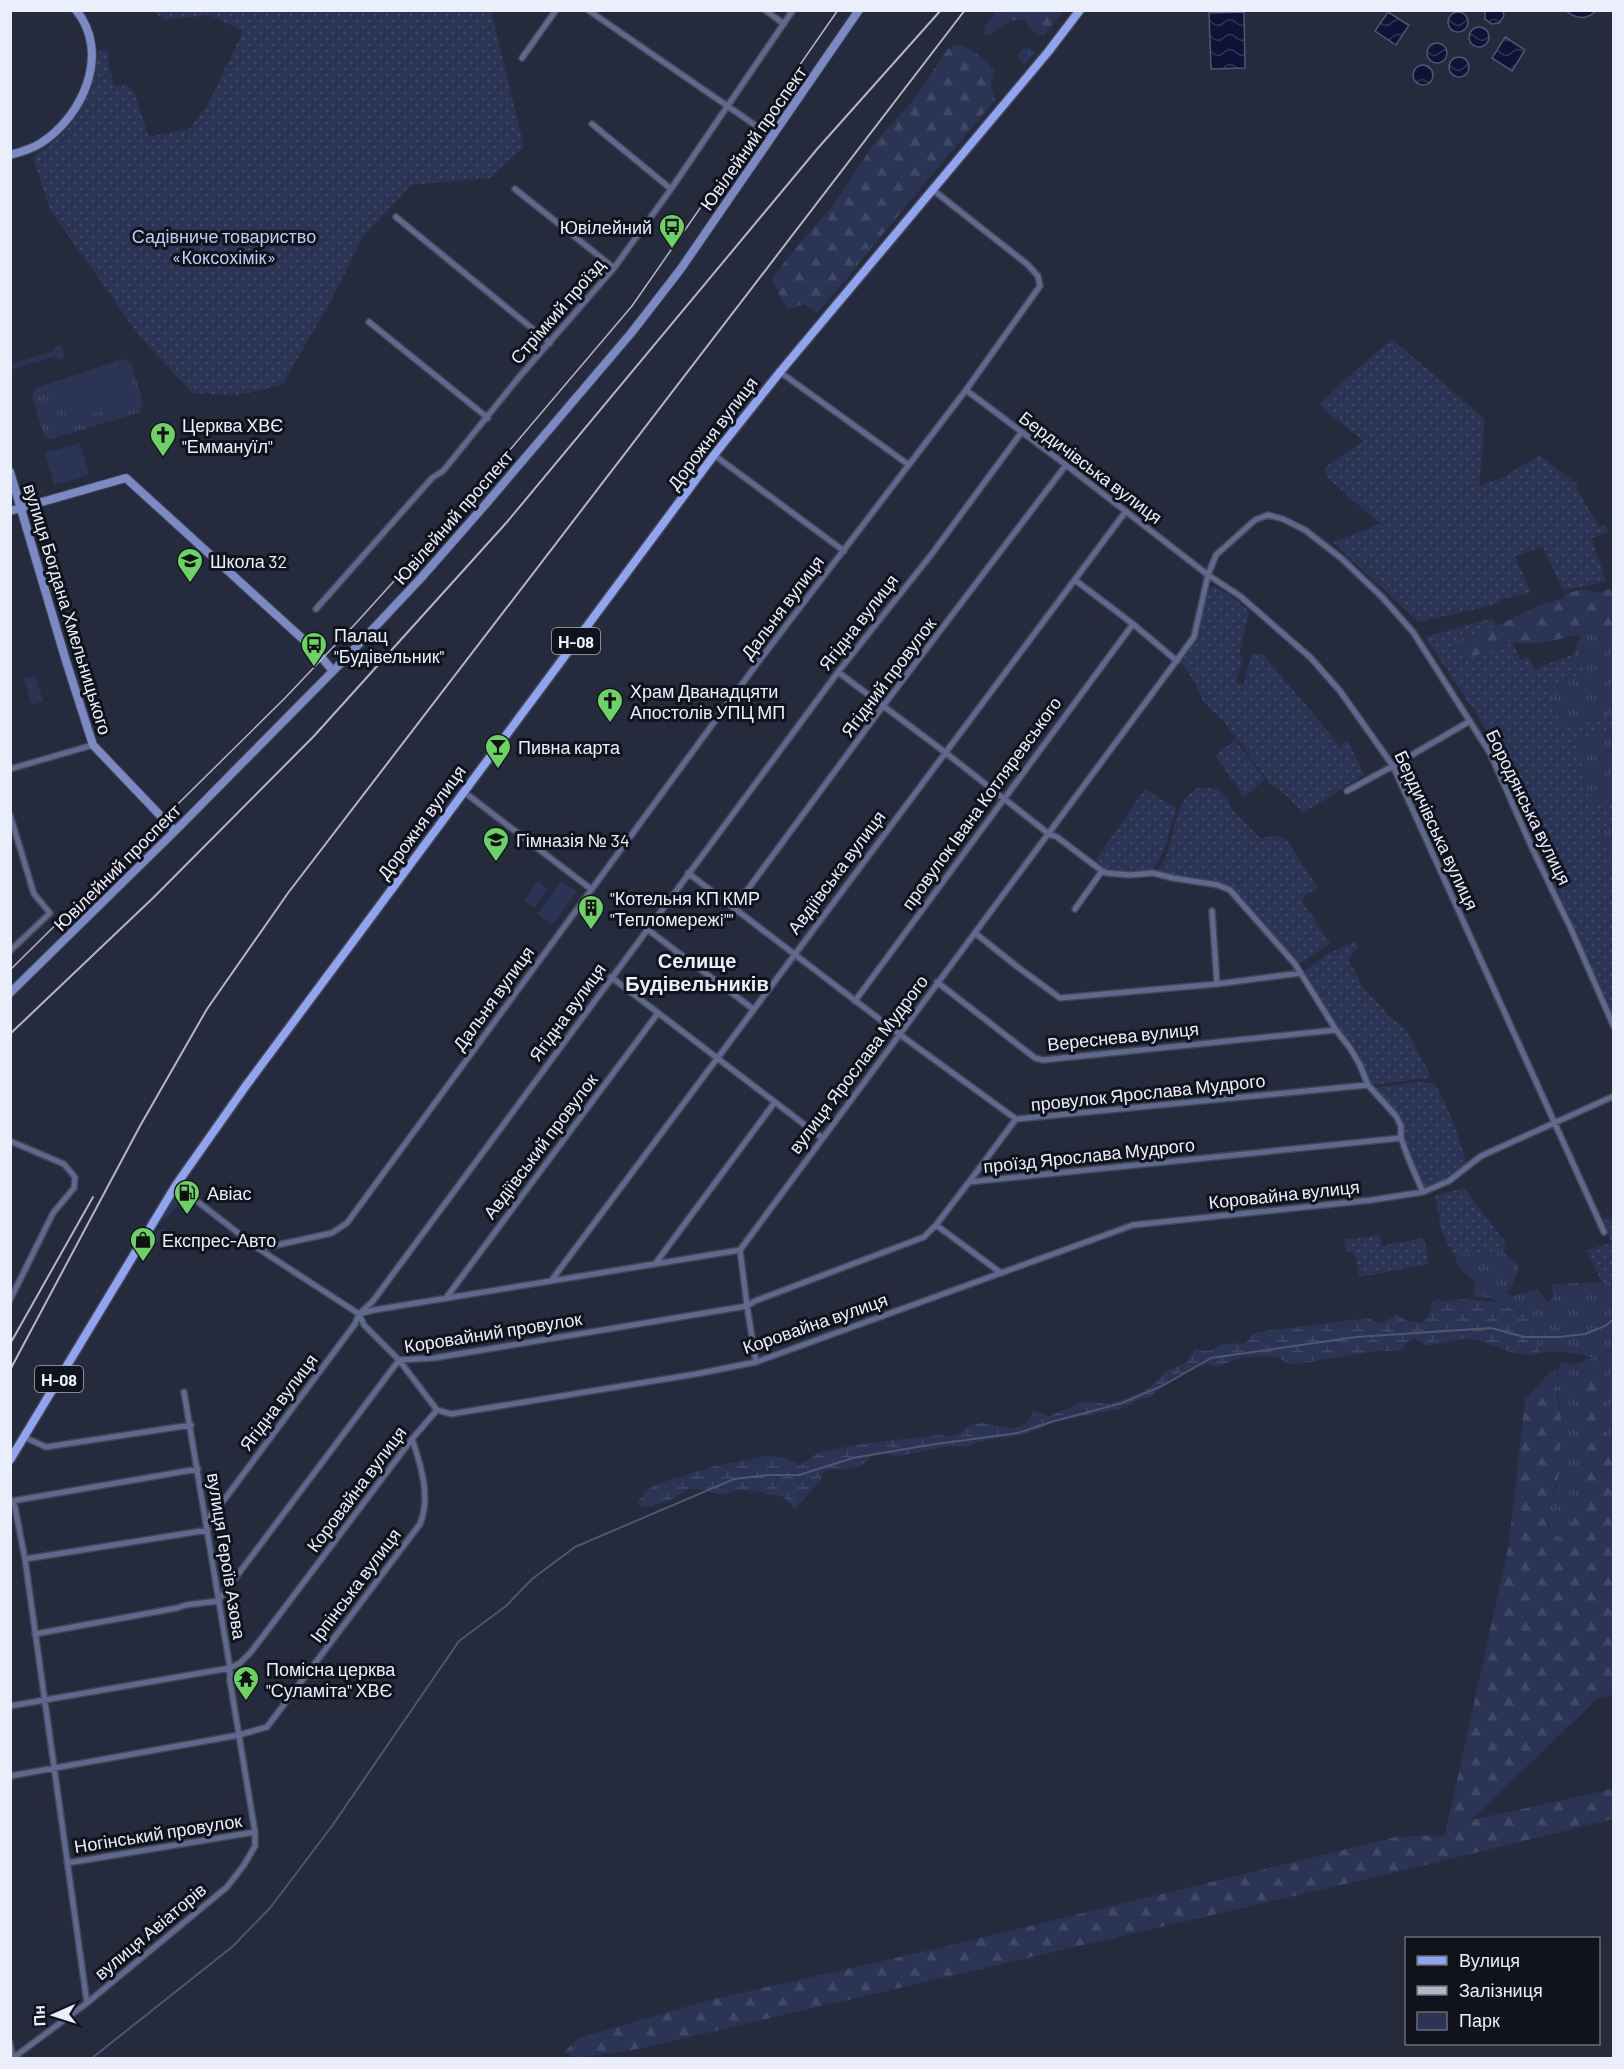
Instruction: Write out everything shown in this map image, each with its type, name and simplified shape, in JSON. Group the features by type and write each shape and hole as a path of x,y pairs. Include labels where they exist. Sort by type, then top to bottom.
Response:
{"main road":[{"path":"10,155 41,143 66,122 83,93 91,73 93,56 91,38 84,21 76,10"},
{"name":"Ювілейний проспект","path":"10,993 175,831 333,671 428,570 632,332 680,270 859,10"},
{"name":"Дорожня вулиця","path":"10,1460 176,1185 230,1108 714,455 780,372 1048,52 1080,10"},
{"name":"вулиця Богдана Хмельницького","path":"10,472 93,745 175,831"},
{"path":"10,511 126,478 317,652 333,671"}],"street":[{"path":"522,58 556,10"},
{"path":"588,10 771,136"},
{"path":"765,10 784,24"},
{"name":"Стрімкий проїзд","path":"316,609 432,478 443,471 501,399 614,268 793,10"},
{"path":"592,124 671,189"},
{"path":"515,189 614,268"},
{"name":"Дальня вулиця","path":"259,1249 332,1233 347,1223 759,661 966,390 1040,286 1038,276 1027,264 933,190"},
{"path":"396,217 550,344"},
{"path":"369,322 488,418"},
{"path":"780,372 909,465"},
{"name":"Бердичівська вулиця","path":"966,390 1208,575 1240,596 1311,658 1340,691 1393,766 1604,1232"},
{"name":"Ягідна вулиця","path":"208,1527 212,1512 224,1500 355,1324 359,1314 373,1301 646,929 838,672 931,555 1021,433"},
{"path":"714,455 844,550"},
{"name":"Ягідний провулок","path":"734,908 883,706 1066,465"},
{"name":"Авдіївська вулиця","path":"551,1281 1126,511"},
{"name":"Бородянська вулиця","path":"1208,575 1216,555 1246,526 1263,516 1275,516 1305,530 1341,558 1382,597 1413,632 1490,753 1614,1027"},
{"name":"вулиця Ярослава Мудрого","path":"740,1250 1194,637 1208,575"},
{"path":"1075,580 1177,661"},
{"name":"провулок Івана Котляревського","path":"855,1000 1133,624"},
{"path":"838,672 1004,797 1049,834 1057,837 1102,871 1125,875 1153,873 1218,885 1230,890 1295,964 1336,1030 1350,1048 1368,1085 1396,1116 1401,1126 1401,1138 1423,1192"},
{"path":"1347,790 1470,721"},
{"path":"10,769 93,745"},
{"path":"464,792 591,889"},
{"path":"10,815 34,894 50,913 10,951"},
{"path":"1075,909 1102,871"},
{"name":"провулок Ярослава Мудрого","path":"688,873 899,1034 1016,1119 1368,1085"},
{"path":"1212,911 1217,984"},
{"path":"646,929 753,1009"},
{"path":"975,933 1060,998 1301,974"},
{"path":"611,977 822,1138"},
{"name":"Вереснева вулиця","path":"938,982 1035,1058 1043,1060 1336,1030"},
{"name":"Авдіївський провулок","path":"446,1298 658,1013"},
{"name":"Коровайна вулиця","path":"10,1706 230,1668 240,1663 251,1652 412,1439 437,1410 451,1414 756,1362 1133,1225 1372,1200 1423,1192 1449,1181 1481,1156 1614,1096"},
{"path":"655,1264 775,1102"},
{"path":"969,1182 1016,1119"},
{"name":"проїзд Ярослава Мудрого","path":"747,1306 924,1236 936,1225 969,1182 1401,1138"},
{"path":"10,1141 64,1164 75,1177 74,1188 53,1212 10,1300"},
{"path":"176,1185 259,1249 359,1314 364,1325 399,1360 437,1410"},
{"path":"936,1225 1001,1273"},
{"path":"359,1314 740,1250 756,1362"},
{"name":"Коровайний провулок","path":"218,1601 399,1360 410,1361 446,1356 747,1306"},
{"name":"вулиця Героїв Азова","path":"184,1392 208,1527 255,1832"},
{"path":"24,1437 46,1447 191,1425"},
{"name":"Ірпінська вулиця","path":"10,1776 239,1735 261,1730 272,1721 420,1524 425,1505 423,1483 419,1457 412,1439"},
{"path":"87,2003 25,1559 15,1507 11,1501 198,1469"},
{"path":"25,1559 208,1527"},
{"path":"35,1634 218,1601"},
{"name":"Ногінський провулок","path":"67,1863 255,1832"},
{"name":"вулиця Авіаторів","path":"13,2058 87,2003 227,1887 255,1846 255,1832"},
{"path":"10,2043 13,2058"}],"green space":[{"name":"Садівниче товариство «Коксохімік»","path":"150,10 491,11 524,147 490,178 412,185 362,238 330,303 282,385 238,395 192,393 140,337 50,210 33,158 63,132 82,106 98,51 108,50 109,68 114,86 128,85 135,95 149,137 189,129 208,104 243,31 209,15 166,20"},
{"path":"997,10 1064,11 1044,36 1032,30 1025,20 1014,20 1006,23 990,36 984,33 986,25"},
{"path":"953,45 971,50 994,71 991,86 995,100 876,242 858,253 849,276 817,313 804,304 789,309 782,301 772,279 834,204 874,144 915,98 947,50"},
{"path":"1031,48 1034,53 1027,63 1022,64 1018,55 1023,49"},
{"path":"876,242 849,276 858,253"},
{"path":"1392,339 1485,419 1479,486 1506,476 1539,455 1578,485 1576,488 1599,526 1605,525 1608,532 1592,538 1606,582 1563,590 1543,547 1515,556 1531,593 1502,599 1498,604 1418,622 1333,542 1380,524 1329,479 1324,468 1363,441 1319,405"},
{"path":"61,345 65,358 58,360 56,356 11,370 11,364 54,351 54,347"},
{"path":"123,359 128,360 132,365 143,404 140,412 52,439 44,436 32,396 36,388"},
{"path":"127,363 137,401 67,421 56,382"},
{"path":"80,443 89,475 54,485 45,453"},
{"path":"1213,586 1227,593 1249,611 1239,656 1243,658 1236,682 1244,684 1252,654 1263,654 1340,746 1348,740 1364,775 1303,813 1287,796 1271,785 1225,723 1203,701 1181,661 1197,638 1208,590"},
{"path":"1587,589 1593,593 1613,589 1613,627 1542,643 1512,643 1467,659 1458,654 1457,641 1540,605 1563,598 1566,593"},
{"path":"1493,618 1496,626 1457,641 1458,654 1467,659 1512,643 1521,660 1530,657 1533,670 1574,654 1566,665 1583,663 1588,674 1545,685 1566,729 1613,714 1613,728 1578,740 1590,806 1613,799 1613,825 1600,829 1613,874 1613,1017 1488,732 1425,637"},
{"path":"1613,627 1613,714 1566,729 1545,685 1588,674 1565,666 1574,654 1580,635"},
{"path":"36,676 43,701 32,705 24,679"},
{"path":"1613,728 1613,799 1590,807 1578,739"},
{"path":"1235,740 1265,779 1244,797 1215,755"},
{"path":"1199,787 1218,789 1228,799 1231,808 1260,838 1277,836 1287,840 1317,887 1302,901 1330,943 1303,962 1297,963 1231,888 1157,871 1167,853 1177,815 1185,799"},
{"path":"1145,789 1176,808 1167,841 1156,864 1151,871 1129,873 1114,872 1101,866 1095,861"},
{"path":"1613,825 1613,874 1600,828"},
{"path":"538,881 548,889 534,908 524,901"},
{"path":"562,881 577,892 552,925 537,914"},
{"path":"1355,941 1359,945 1348,960 1360,984 1384,1009 1387,1016 1399,1023 1408,1033 1430,1078 1372,1085 1352,1047 1303,972 1328,954"},
{"path":"1419,1082 1435,1084 1453,1122 1466,1162 1448,1179 1428,1187 1424,1185 1411,1159 1402,1125 1372,1088"},
{"path":"1464,1188 1506,1243 1503,1252 1453,1254 1442,1233 1435,1196"},
{"path":"176,1191 179,1192 179,1198 176,1208 154,1227"},
{"path":"1613,1216 1613,1281 1602,1283 1587,1250 1611,1243 1604,1220"},
{"path":"167,1228 151,1252 146,1249 157,1230"},
{"path":"1380,1235 1382,1246 1424,1238 1429,1264 1360,1277 1354,1253 1346,1251 1344,1240"},
{"path":"1503,1252 1519,1265 1516,1277 1507,1293 1513,1296 1538,1289 1549,1304 1553,1297 1552,1285 1613,1281 1613,1461 1606,1431 1606,1379 1582,1367 1584,1480 1577,1513 1561,1539 1553,1532 1548,1515 1562,1468 1560,1444 1562,1424 1557,1384 1559,1369 1561,1362 1576,1364 1593,1358 1567,1352 1540,1353 1532,1325 1537,1318 1490,1298 1473,1296 1476,1283 1460,1270 1454,1254"},
{"path":"1438,1299 1442,1302 1462,1299 1498,1302 1537,1318 1532,1325 1540,1353 1519,1354 1478,1340 1454,1340 1427,1346 1415,1339 1406,1343 1401,1351 1376,1351 1291,1365 1277,1357 1240,1358 1218,1367 1207,1364 1194,1368 1164,1385 1151,1397 1139,1399 1119,1409 1051,1422 1040,1429 1021,1435 978,1442 966,1447 952,1445 906,1455 893,1456 885,1453 872,1455 862,1465 850,1469 824,1471 820,1481 795,1509 783,1497 737,1490 721,1495 689,1489 667,1502 642,1508 638,1503 644,1493 654,1485 711,1467 765,1456 783,1457 800,1465 819,1452 868,1443 940,1435 953,1436 969,1425 982,1423 1008,1428 1018,1427 1027,1423 1034,1410 1049,1416 1086,1401 1106,1404 1125,1399 1149,1388 1165,1372 1187,1362 1195,1349 1208,1351 1223,1344 1246,1343 1251,1335 1258,1332 1368,1318 1382,1322 1396,1314 1407,1321 1422,1323 1431,1312 1432,1301"},
{"path":"1591,1363 1606,1378 1606,1431 1613,1461 1613,1695 1597,1699 1471,1820 1613,1789 1613,1819 1409,1869 638,2049 578,2058 564,2052 579,2038 710,2000 930,1950 1397,1837 1445,1835 1509,1544 1525,1400 1550,1372 1557,1369 1557,1397 1562,1423 1560,1444 1562,1467 1553,1493 1547,1524 1553,1534 1561,1539 1577,1513 1584,1480 1582,1366"}],"water":[{"path":"1485,10 1503,11 1504,16 1499,23 1492,24 1485,19"},
{"path":"1566,11 1596,11 1589,16 1581,17"},
{"path":"1244,12 1245,68 1211,69 1209,13"},
{"path":"1388,12 1409,25 1396,45 1375,31"},
{"path":"1458,12 1465,15 1468,22 1465,29 1458,32 1451,29 1448,22 1451,15"},
{"path":"1479,27 1486,30 1489,37 1486,44 1479,47 1472,44 1469,37 1472,30"},
{"path":"1505,37 1525,50 1512,71 1492,58"},
{"path":"1437,43 1444,46 1447,53 1444,60 1437,63 1430,60 1427,53 1430,46"},
{"path":"1459,57 1466,60 1469,67 1466,74 1459,77 1452,74 1449,67 1452,60"},
{"path":"1423,65 1430,68 1433,75 1430,82 1423,85 1416,82 1413,75 1416,68"}],"waterway":[{"path":"92,2058 232,1947 270,1908 332,1826 459,1641 506,1606 532,1579 575,1547 734,1479 768,1475 799,1475 853,1458 1018,1433 1122,1403 1164,1385 1211,1358 1356,1337 1491,1328 1524,1337 1559,1337 1585,1334 1605,1326 1614,1319"}],"tram line":[{"path":"10,970 285,698 470,497 632,306 838,10"}],"railway":[{"path":"10,1034 154,897 314,736 507,522 818,148 941,10"},
{"path":"10,1370 140,1126 207,1009 288,893 965,10"},
{"path":"10,1344 93,1197"}],"place":[{"name":"Ювілейний","path":"672,250"},
{"name":"Церква ХВЄ \"Еммануїл\"","path":"163,458"},
{"name":"Школа 32","path":"190,584"},
{"name":"Палац \"Будівельник\"","path":"314,668"},
{"name":"Храм Дванадцяти Апостолів УПЦ МП","path":"610,724"},
{"name":"Пивна карта","path":"498,770"},
{"name":"Гімназія № 34","path":"496,863"},
{"name":"\"Котельня КП КМР \"Тепломережi\"\"","path":"591,931"},
{"name":"Авіас","path":"187,1216"},
{"name":"Експрес-Авто","path":"143,1263"},
{"name":"Помісна церква \"Суламіта\" ХВЄ","path":"246,1702"}],"district":[{"name":"Селище Будівельників","path":"697,972"}]}
